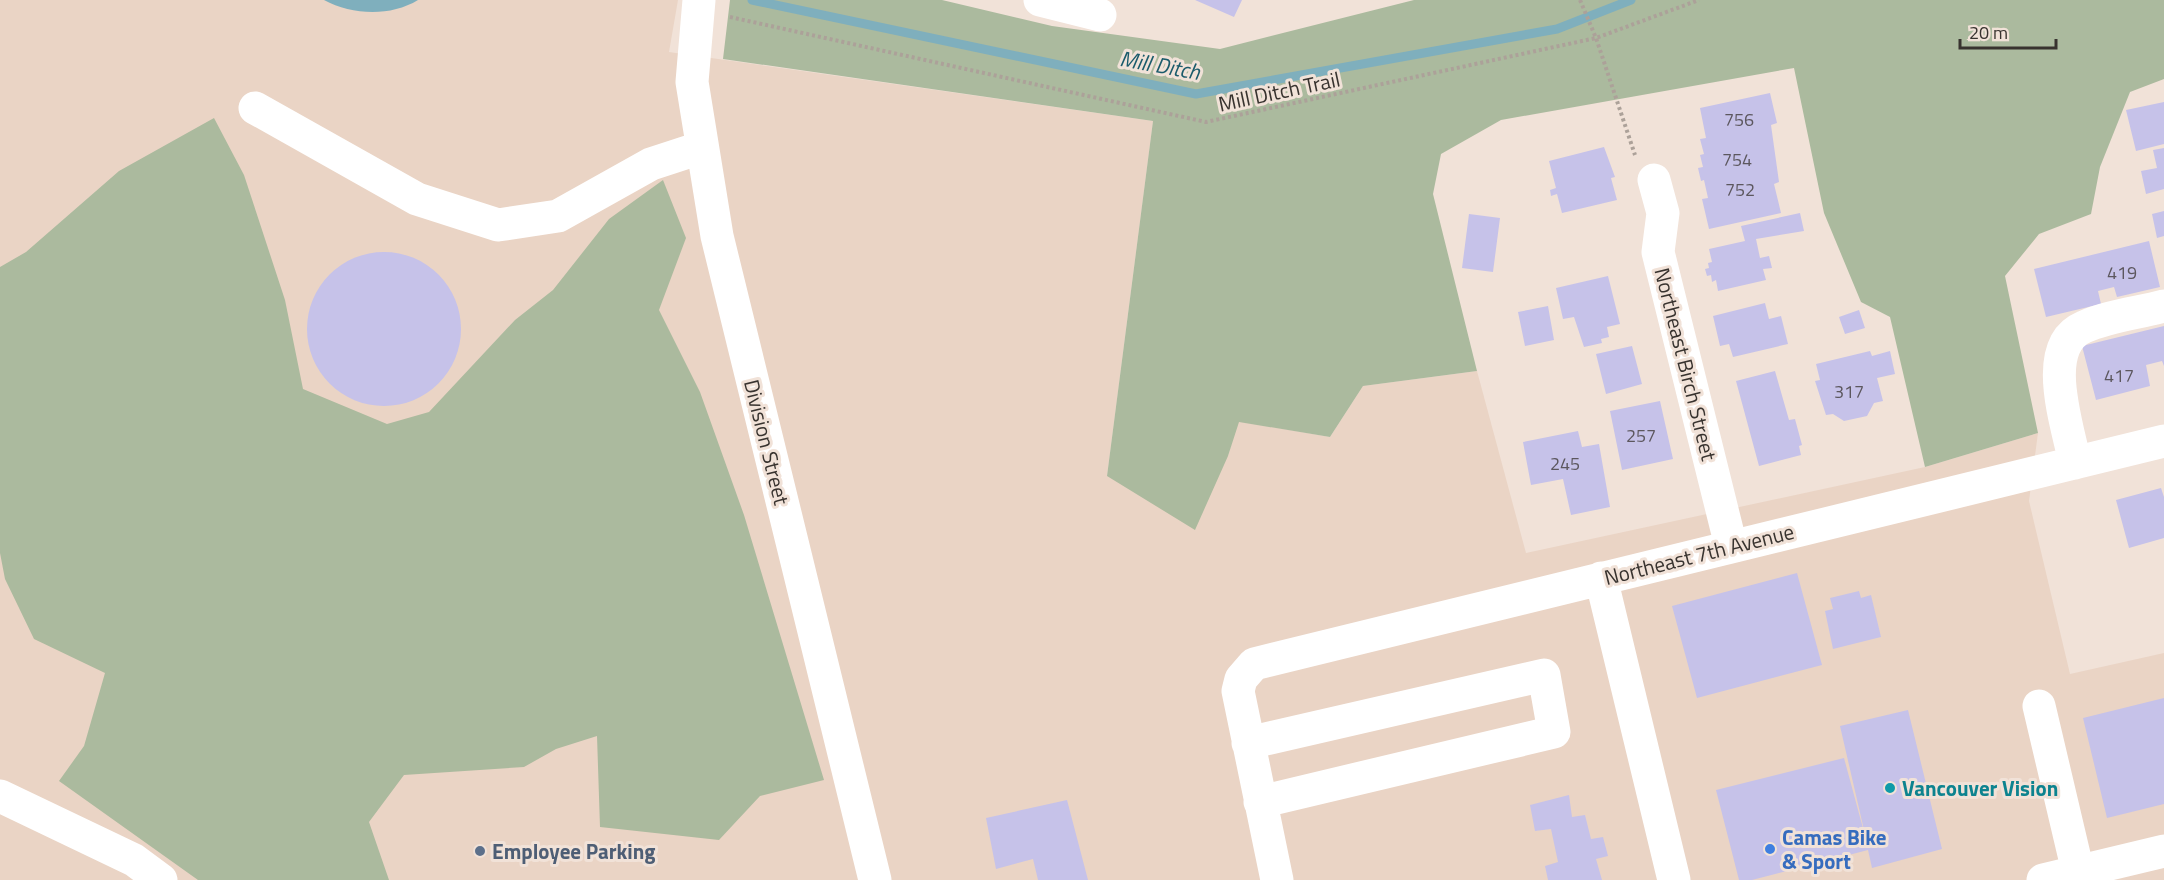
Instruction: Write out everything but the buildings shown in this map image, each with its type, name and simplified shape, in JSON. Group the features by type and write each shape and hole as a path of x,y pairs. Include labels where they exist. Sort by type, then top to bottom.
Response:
{"street":[{"path":"1040,0 1100,15"},
{"name":"Division Street","path":"705,7 692,82 700,148 737,324 875,880"},
{"path":"255,108 417,199 498,225 558,216 651,164 700,148"},
{"name":"Northeast Birch Street","path":"1654,180 1663,213 1658,252 1731,546"},
{"path":"2075,463 2059,378 2059,356 2069,336 2084,327 2164,306"},
{"name":"Northeast 7th Avenue","path":"1248,743 1238,691 1241,679 1254,664 1271,658 2164,441"},
{"path":"1601,578 1674,880"},
{"path":"1260,802 1554,732 1544,675 1248,743 1260,802 1277,880"},
{"path":"2039,706 2079,876"},
{"path":"0,796 134,861 161,880"},
{"path":"2043,880 2079,876 2164,851"}],"path":[{"path":"1580,0 1595,36 1639,168 1654,180"},
{"name":"Mill Ditch Trail","path":"705,7 1206,122 1595,36 1699,0"}],"shaded area":[{"path":"0,0 678,0 669,52 1153,121 1107,476 1228,456 1238,421 1330,437 1363,386 1477,371 1526,553 1925,467 2038,433 2029,501 2070,674 2164,653 2164,880 0,880"}],"green space":[{"path":"730,0 942,0 1052,26 1220,49 1414,0 2164,0 2164,79 2130,92 2100,167 2091,214 2039,234 2005,276 2038,433 1925,467 1890,317 1861,302 1824,213 1794,68 1501,120 1441,154 1433,194 1477,371 1363,386 1330,437 1239,422 1228,456 1195,530 1107,476 1153,121 723,59"},
{"path":"214,118 244,175 285,300 303,389 387,424 429,412 515,320 553,290 609,219 663,180 686,238 659,310 700,392 744,515 824,780 760,796 719,840 600,827 597,736 556,749 524,767 404,775 369,822 389,880 198,880 59,781 84,746 105,673 34,639 5,579 0,553 0,267 26,252 119,171"}],"water":[{"path":"324,0 418,0 395,9 371,12 347,9"}],"waterway":[{"name":"Mill Ditch","path":"752,0 1196,94 1557,29 1631,0"}],"place":[{"name":"Vancouver Vision","path":"1890,788"},
{"name":"Camas Bike & Sport","path":"1770,849"},
{"name":"Employee Parking","path":"480,851"}]}
